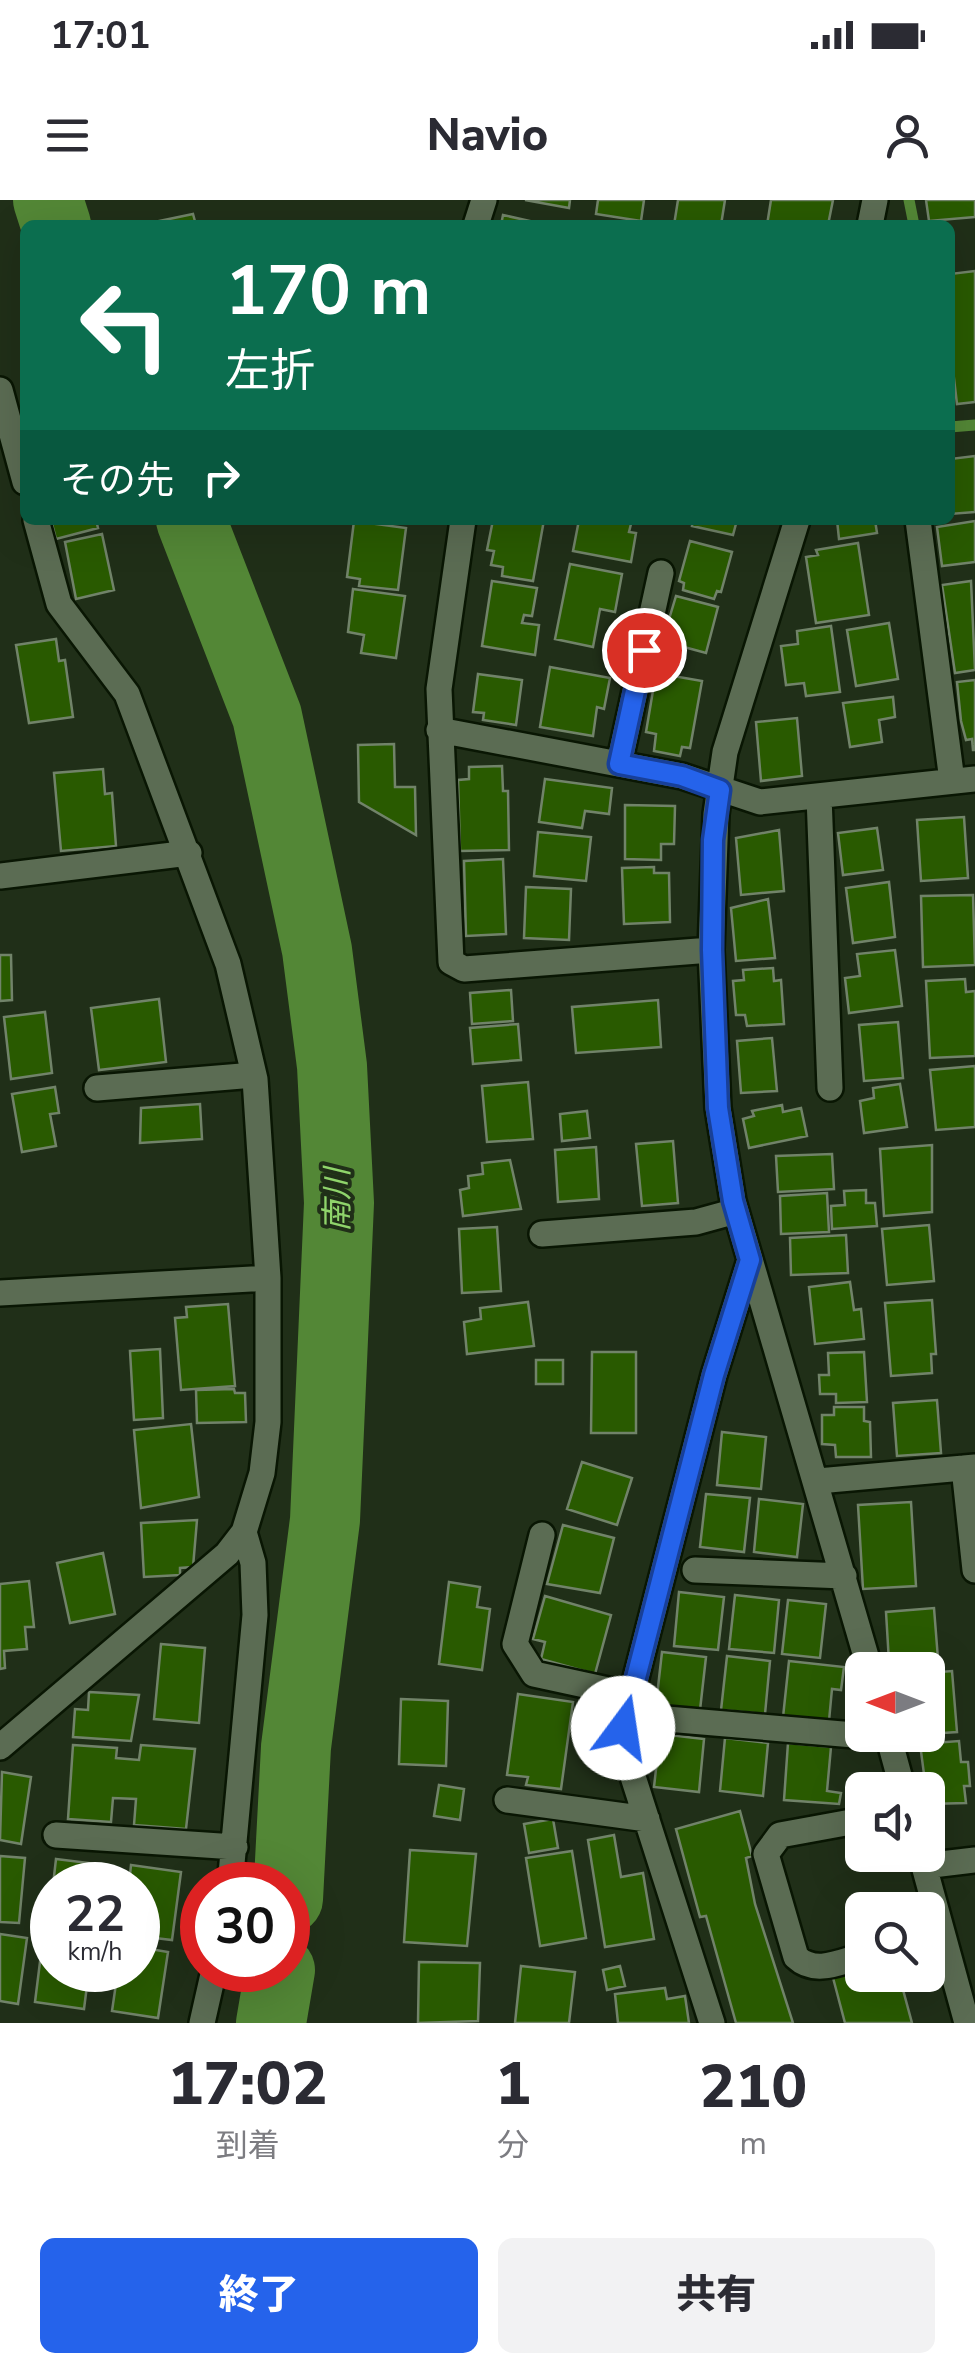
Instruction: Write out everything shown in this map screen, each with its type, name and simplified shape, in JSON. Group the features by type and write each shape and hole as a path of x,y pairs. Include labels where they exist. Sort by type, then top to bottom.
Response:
{"street":[{"path":"0,390 20,464"},
{"path":"0,1747 226,1554 244,1532 266,1450 268,1278 254,1076 228,964 190,853 127,694 60,604 37,525"},
{"path":"462,525 439,689 438,730 449,955 454,967 712,950"},
{"path":"795,525 725,752 713,840 712,950 718,1108 736,1212 865,1652"},
{"path":"438,730 682,776 760,802 964,780 919,525"},
{"path":"619,764 662,573"},
{"path":"819,796 830,1088"},
{"path":"0,876 190,853"},
{"path":"97,1088 254,1076"},
{"path":"542,1234 696,1222 736,1212"},
{"path":"712,2023 647,1818 623,1728 714,1375 750,1260"},
{"path":"0,1293 268,1278"},
{"path":"818,1481 969,1468 975,1570"},
{"path":"233,1862 255,1615 254,1562 244,1532"},
{"path":"542,1536 515,1644 534,1674 631,1696"},
{"path":"695,1570 844,1576"},
{"path":"655,1718 845,1733"},
{"path":"507,1800 647,1818"},
{"path":"845,1823 780,1835 766,1854 796,1957 803,1964 822,1967 845,1961"},
{"path":"56,1835 235,1847"},
{"path":"945,1860 975,1860"},
{"path":"945,1963 967,2023"},
{"path":"202,2023 209,1992"}],"building":[{"path":"525,200 570,200 569,208"},
{"path":"598,200 644,200 641,220 596,214"},
{"path":"678,200 725,200 722,220 675,220"},
{"path":"771,200 833,200 829,220 768,220"},
{"path":"926,200 975,200 975,217 929,220"},
{"path":"193,214 195,220 164,220"},
{"path":"975,271 975,402 957,404 955,387 955,273"},
{"path":"975,456 975,512 955,514 955,458"},
{"path":"975,521 975,562 942,566 937,527"},
{"path":"52,525 97,525 98,528 56,539"},
{"path":"354,525 406,528 398,590 359,586 360,579 347,577"},
{"path":"492,525 543,525 533,581 502,576 503,567 491,565 494,551 487,550"},
{"path":"578,525 631,525 629,532 636,533 631,562 573,551"},
{"path":"692,525 736,525 733,535"},
{"path":"838,525 876,525 877,533 839,539"},
{"path":"102,534 114,590 76,599 65,542"},
{"path":"690,541 732,552 721,592 717,591 714,599 683,590 684,583 679,581"},
{"path":"858,543 869,615 816,623 806,557 818,555 816,550"},
{"path":"570,564 622,574 615,612 600,609 593,647 555,639"},
{"path":"492,581 537,588 532,616 524,615 522,623 539,625 535,655 482,646"},
{"path":"971,581 975,670 955,673 942,585"},
{"path":"353,589 405,596 396,658 361,653 364,635 348,632"},
{"path":"676,596 718,607 706,653 673,644 677,628 667,626"},
{"path":"889,623 898,679 856,686 847,630"},
{"path":"831,626 840,692 806,696 804,683 786,685 781,646 798,644 797,631"},
{"path":"56,639 59,661 65,660 73,717 29,723 16,645"},
{"path":"550,667 610,678 604,709 597,707 593,736 540,727"},
{"path":"656,673 702,681 690,748 682,747 680,756 654,751 656,734 646,732"},
{"path":"478,674 522,680 516,725 483,720 484,713 473,712"},
{"path":"975,680 973,750 972,739 966,740 961,721 957,682"},
{"path":"893,697 895,717 879,720 882,742 850,747 843,703"},
{"path":"797,718 802,776 761,781 756,722"},
{"path":"394,744 395,787 415,787 416,835 359,802 358,745"},
{"path":"502,766 503,791 508,791 509,850 460,851 458,780 469,779 469,767"},
{"path":"103,769 105,794 112,793 116,846 61,851 54,773"},
{"path":"545,779 612,788 609,814 585,811 582,828 539,822"},
{"path":"625,805 675,806 674,844 661,844 661,860 625,859"},
{"path":"964,817 968,878 921,881 917,820"},
{"path":"877,828 883,870 843,875 838,833"},
{"path":"779,830 784,891 741,895 736,838"},
{"path":"538,832 591,837 586,881 534,876"},
{"path":"503,859 506,934 466,936 464,861"},
{"path":"654,867 654,873 669,873 670,922 624,924 622,868"},
{"path":"889,882 895,937 853,943 846,888"},
{"path":"526,887 571,889 569,940 524,938"},
{"path":"973,895 975,965 923,967 921,896"},
{"path":"768,899 775,958 736,961 731,908"},
{"path":"895,950 902,1006 849,1013 845,978 860,976 857,954"},
{"path":"0,955 11,955 12,1000 0,1001"},
{"path":"773,968 774,981 781,980 784,1024 747,1026 745,1015 736,1015 733,981 744,980 743,970"},
{"path":"965,979 966,992 975,991 975,1056 930,1058 926,981"},
{"path":"511,990 513,1021 472,1024 470,993"},
{"path":"159,999 166,1062 99,1070 91,1008"},
{"path":"658,1000 661,1047 576,1053 572,1007"},
{"path":"45,1012 52,1073 11,1079 4,1017"},
{"path":"898,1022 903,1078 864,1081 859,1025"},
{"path":"518,1024 521,1060 473,1064 470,1028"},
{"path":"772,1038 777,1091 741,1093 737,1041"},
{"path":"975,1066 975,1127 936,1130 930,1070"},
{"path":"528,1082 533,1139 487,1142 482,1086"},
{"path":"900,1084 907,1127 864,1133 860,1101 874,1098 873,1088"},
{"path":"55,1087 59,1113 50,1114 56,1146 22,1152 12,1094"},
{"path":"200,1104 202,1139 140,1143 141,1108"},
{"path":"782,1105 783,1112 801,1108 807,1136 749,1148 743,1119 754,1116 752,1111"},
{"path":"587,1111 590,1138 562,1141 560,1114"},
{"path":"673,1141 678,1203 642,1206 636,1144"},
{"path":"932,1145 932,1212 884,1216 880,1149"},
{"path":"596,1147 599,1199 558,1202 555,1150"},
{"path":"832,1154 834,1189 778,1192 776,1156"},
{"path":"510,1160 521,1209 463,1216 460,1190 469,1188 468,1176 483,1174 482,1163"},
{"path":"866,1190 866,1203 875,1203 877,1226 832,1229 831,1206 845,1205 844,1191"},
{"path":"827,1193 829,1232 781,1234 780,1196"},
{"path":"929,1225 934,1281 887,1285 882,1229"},
{"path":"497,1227 501,1291 462,1293 459,1229"},
{"path":"846,1235 848,1273 791,1275 790,1238"},
{"path":"850,1282 854,1310 861,1309 864,1339 815,1344 809,1287"},
{"path":"932,1300 936,1354 931,1354 932,1373 891,1376 885,1303"},
{"path":"528,1302 534,1346 467,1354 464,1322 481,1319 480,1308"},
{"path":"228,1304 235,1386 181,1390 175,1318 187,1317 186,1307"},
{"path":"160,1349 163,1418 134,1420 130,1351"},
{"path":"592,1352 636,1352 636,1433 591,1433"},
{"path":"864,1352 867,1402 836,1403 836,1394 820,1394 819,1375 829,1375 828,1353"},
{"path":"536,1360 563,1360 563,1384 536,1384"},
{"path":"234,1389 235,1393 245,1393 246,1422 197,1423 196,1390"},
{"path":"937,1400 941,1453 897,1456 893,1403"},
{"path":"834,1407 864,1407 864,1421 870,1422 871,1457 836,1457 835,1445 822,1444 822,1415 834,1415"},
{"path":"191,1424 199,1497 141,1508 134,1430"},
{"path":"722,1432 766,1437 761,1489 717,1485"},
{"path":"582,1462 632,1478 617,1525 567,1509"},
{"path":"706,1494 750,1498 744,1552 700,1547"},
{"path":"759,1499 803,1504 797,1557 754,1552"},
{"path":"911,1502 916,1586 863,1589 858,1505"},
{"path":"197,1520 193,1567 180,1568 180,1575 144,1577 141,1523"},
{"path":"563,1525 614,1538 600,1593 547,1584"},
{"path":"103,1553 115,1614 70,1623 57,1563"},
{"path":"29,1581 34,1627 25,1627 27,1649 4,1651 5,1668 0,1669 0,1584"},
{"path":"449,1582 480,1587 477,1607 490,1609 482,1670 439,1664"},
{"path":"679,1592 724,1597 718,1650 674,1646"},
{"path":"735,1595 779,1600 774,1653 729,1649"},
{"path":"545,1596 611,1615 595,1674 541,1659 545,1642 533,1639"},
{"path":"788,1600 826,1604 820,1658 782,1654"},
{"path":"934,1608 937,1652 888,1652 886,1612"},
{"path":"161,1644 205,1648 199,1723 154,1719"},
{"path":"662,1652 706,1657 700,1710 656,1705"},
{"path":"727,1656 770,1661 765,1714 721,1710"},
{"path":"789,1661 844,1667 841,1690 832,1689 829,1721 783,1717"},
{"path":"952,1671 957,1732 945,1733 945,1672"},
{"path":"89,1692 139,1695 131,1741 73,1737 75,1709 88,1710"},
{"path":"518,1694 573,1702 561,1789 526,1785 528,1777 507,1775"},
{"path":"401,1699 448,1701 446,1766 399,1764"},
{"path":"660,1734 704,1739 699,1792 654,1787"},
{"path":"725,1738 768,1743 763,1796 720,1791"},
{"path":"959,1741 961,1762 968,1762 970,1786 964,1786 966,1803 945,1804 945,1772 924,1772 921,1752 945,1752 945,1742"},
{"path":"788,1743 831,1747 827,1791 841,1793 839,1804 784,1800"},
{"path":"73,1745 117,1748 116,1758 139,1760 141,1745 195,1749 186,1829 134,1825 136,1799 113,1798 111,1822 68,1819"},
{"path":"2,1772 31,1777 21,1844 0,1840"},
{"path":"439,1785 464,1789 460,1820 434,1816"},
{"path":"740,1811 752,1856 746,1858 755,1904 793,2023 736,2023 706,1916 700,1917 676,1829"},
{"path":"553,1819 558,1848 529,1853 524,1824"},
{"path":"614,1835 621,1877 643,1873 654,1939 605,1947 588,1840"},
{"path":"410,1850 476,1854 467,1946 404,1942"},
{"path":"572,1851 586,1938 540,1946 526,1858"},
{"path":"0,1856 25,1858 19,1923 0,1922"},
{"path":"160,1869 180,1872 172,1940 160,1939"},
{"path":"0,1934 27,1938 18,2004 0,2001"},
{"path":"160,1951 168,1952 158,2018 112,2011 115,1992 160,1992"},
{"path":"419,1962 480,1963 478,2021 418,2023"},
{"path":"521,1966 575,1972 569,2023 515,2023"},
{"path":"620,1966 625,1986 607,1990 603,1970"},
{"path":"845,1971 845,1992 904,1992 912,2023 845,2023 832,1974"},
{"path":"665,1988 667,1999 685,1996 689,2023 618,2023 615,1994"},
{"path":"36,1992 86,1992 84,2009 35,2002"}],"waterway":[{"name":"南川","path":"48,200 54,220"},
{"path":"909,200 913,220"},
{"path":"955,427 975,425"},
{"name":"南川","path":"193,525 267,716 317,950 332,1066 339,1203 325,1520 296,1747 290,1862"},
{"name":"南川","path":"271,2023 276,1992"}],"route":[{"path":"623,1728 714,1375 750,1260 733,1201 718,1108 712,950 713,840 720,790 682,776 619,764 644,650"}]}
